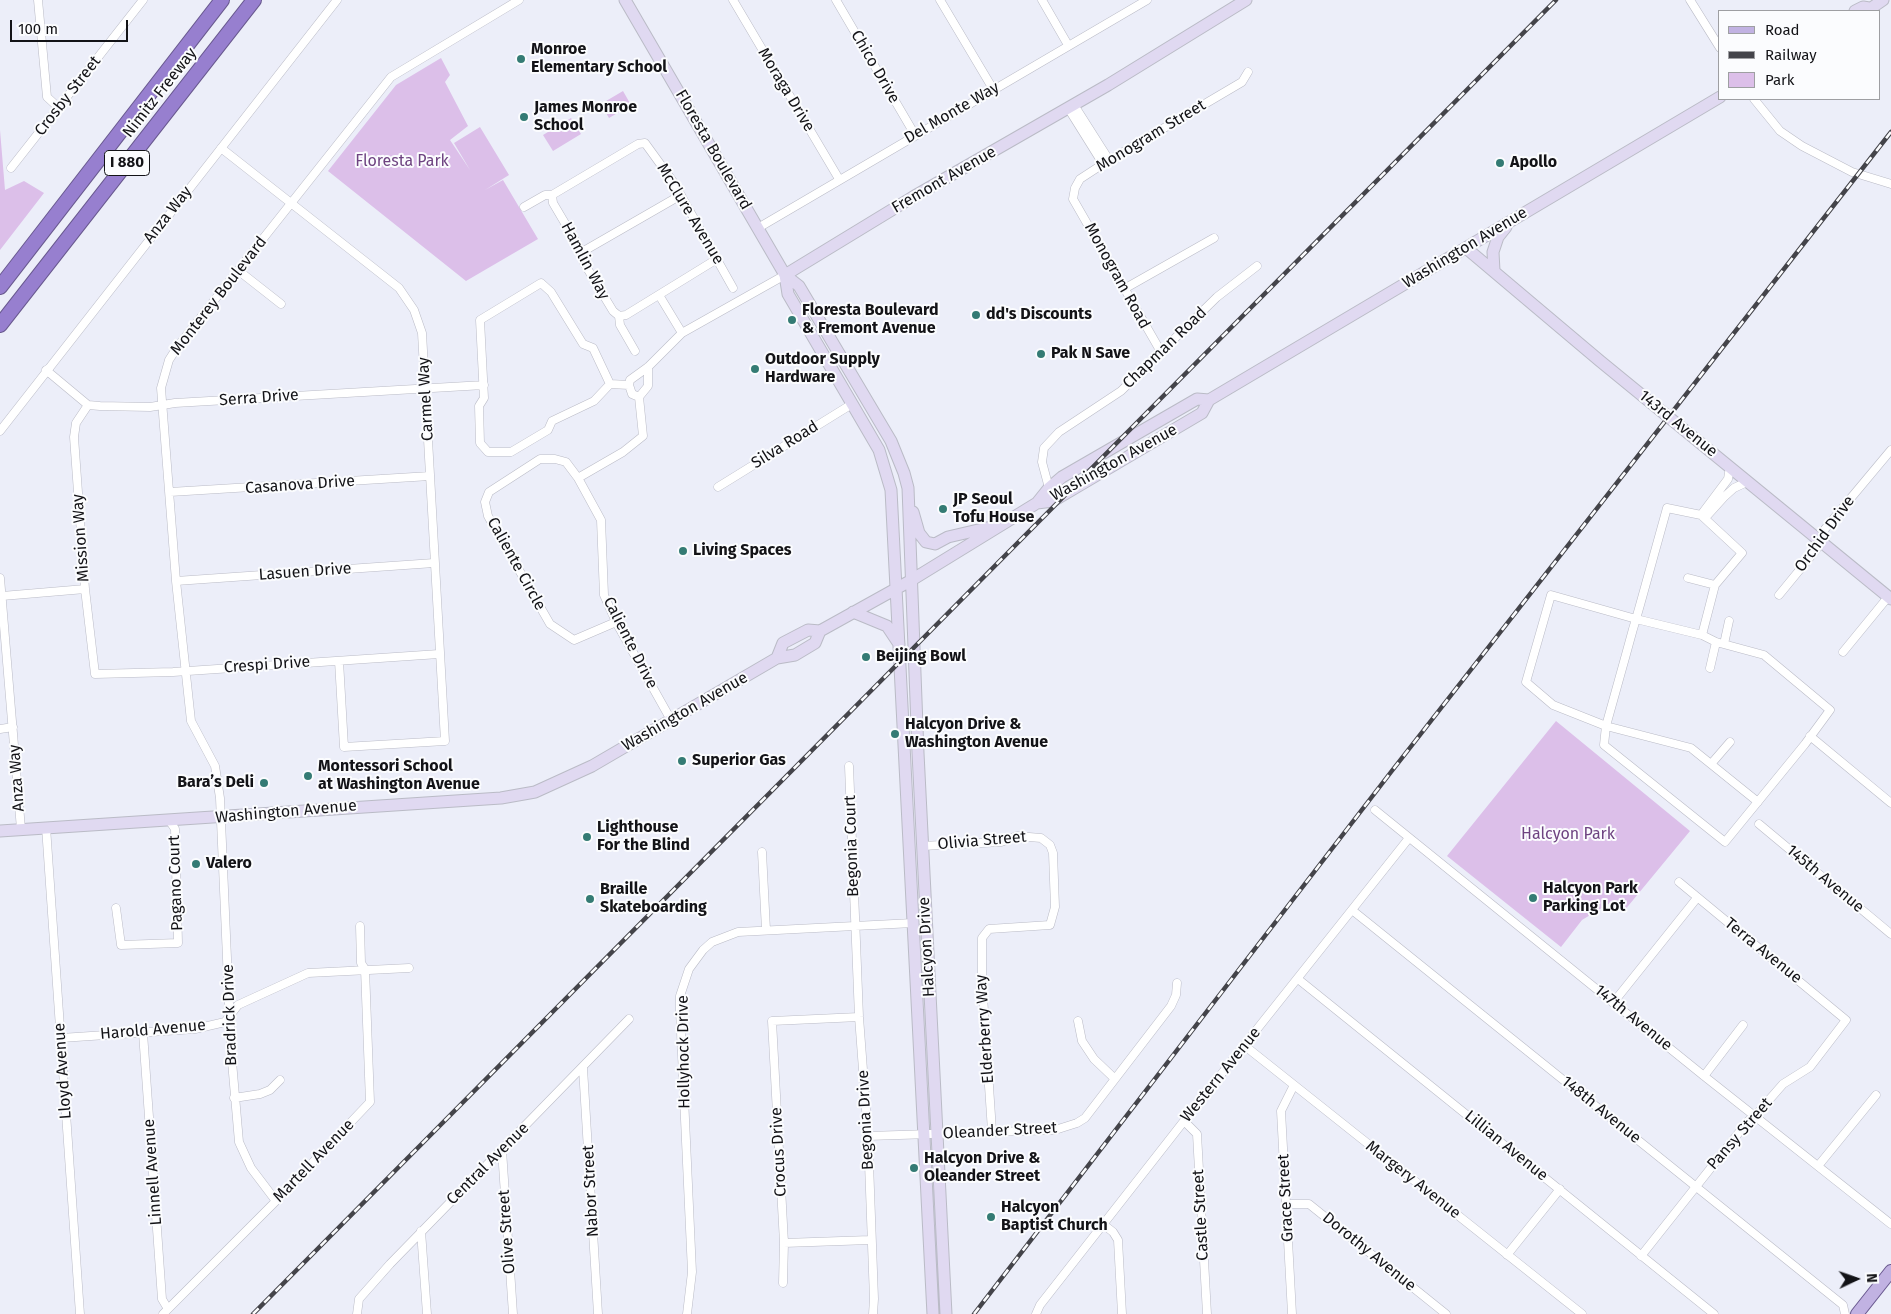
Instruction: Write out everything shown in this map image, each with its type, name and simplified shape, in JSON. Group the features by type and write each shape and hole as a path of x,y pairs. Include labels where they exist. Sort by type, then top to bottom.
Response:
{"highway":[{"name":"Nimitz Freeway","path":"0,287 222,0"},
{"name":"Nimitz Freeway","path":"0,325 254,0"}],"main road":[{"name":"Floresta Boulevard","path":"625,0 785,275 788,294 878,450 891,490 898,587"},
{"name":"Fremont Avenue","path":"785,275 913,197 1071,107 1246,0"},
{"path":"1857,10 1863,7 1868,10 1883,0"},
{"name":"Washington Avenue","path":"1037,503 1053,501 1202,413 1210,400 1718,98"},
{"path":"1494,271 1493,252 1498,237 1512,220"},
{"name":"143rd Avenue","path":"1466,248 1890,598"},
{"name":"Floresta Boulevard","path":"785,275 799,286 887,434 902,467 908,488 910,581"},
{"name":"Washington Avenue","path":"777,658 783,643 808,630 820,631 910,581 1037,503 1049,488 1062,477 1197,399 1210,400"},
{"path":"908,488 915,522 926,542 935,544 948,537 1003,524"},
{"name":"Halcyon Drive","path":"910,581 946,1314"},
{"name":"Halcyon Drive","path":"898,587 928,1242 933,1314"},
{"path":"853,612 887,626 900,645"},
{"name":"Washington Avenue","path":"0,831 501,798 535,792 592,766 777,658 791,657 815,643 820,631"},
{"path":"928,1242 943,1264"},
{"path":"1858,1314 1891,1271"}],"street":[{"path":"38,0 47,97 59,108"},
{"name":"Crosby Street","path":"11,168 143,0"},
{"name":"Anza Way","path":"0,431 337,0"},
{"name":"Monterey Boulevard","path":"222,817 215,766 191,720 184,671 170,492 161,406 161,388 168,360 390,77 508,3 519,0"},
{"name":"Moraga Drive","path":"732,0 839,179"},
{"name":"Chico Drive","path":"836,0 915,135"},
{"path":"940,0 993,89"},
{"path":"1042,0 1068,45"},
{"name":"Del Monte Way","path":"758,228 1145,0"},
{"path":"1690,0 1718,45"},
{"name":"Monogram Street","path":"1073,200 1075,188 1080,179 1242,82 1248,72"},
{"path":"1755,100 1780,131 1802,146 1852,172 1891,184"},
{"path":"1071,107 1106,162"},
{"name":"McClure Avenue","path":"552,195 638,144 645,143 650,147 681,195 733,288"},
{"name":"Carmel Way","path":"221,148 399,288 414,310 422,334 445,741 344,747 338,661"},
{"path":"524,207 545,195 552,195"},
{"name":"Hamlin Way","path":"552,195 553,203 582,252 584,263 613,311 619,316 620,325 635,351"},
{"path":"582,252 681,195"},
{"name":"Monogram Road","path":"1073,200 1161,352"},
{"path":"1124,289 1214,238"},
{"path":"619,316 626,315 717,259"},
{"name":"Chapman Road","path":"1049,488 1042,462 1044,448 1060,432 1121,391 1217,297 1257,266"},
{"path":"239,271 280,304"},
{"name":"Fremont Avenue","path":"629,385 630,380 648,367 682,333 785,275"},
{"path":"610,384 593,348 582,344 551,292 541,284 480,320 484,385 484,398 479,406 480,443 488,452 511,452 548,430 552,422 594,401 610,384 629,385 632,394 639,397"},
{"path":"659,295 682,333"},
{"path":"578,478 623,452 643,436 639,397 648,386 648,367"},
{"path":"46,370 88,405"},
{"name":"Serra Drive","path":"88,405 161,406 484,385"},
{"name":"Silva Road","path":"718,487 852,404"},
{"name":"Mission Way","path":"88,405 76,423 74,437 85,588 95,674"},
{"name":"Orchid Drive","path":"1779,595 1816,550 1825,529 1891,450"},
{"name":"Caliente Drive","path":"540,459 555,459 566,462 578,478 601,520 604,596 616,622 671,720"},
{"name":"Caliente Circle","path":"540,459 489,492 485,502 488,516 550,624 574,640 616,622"},
{"path":"1703,516 1728,479 1730,467"},
{"name":"Casanova Drive","path":"170,492 430,476"},
{"path":"1703,516 1734,488 1748,482"},
{"path":"1049,488 1063,494"},
{"path":"1702,635 1716,585 1742,553 1703,516 1667,508 1636,619 1606,726 1604,745 1725,842 1758,802 1830,710 1764,655 1720,643 1702,635 1636,619 1551,595 1526,682 1553,705 1606,726 1691,748 1758,802"},
{"name":"Lasuen Drive","path":"176,581 434,562"},
{"name":"Anza Way","path":"0,578 21,829"},
{"path":"1688,578 1716,585"},
{"path":"2,596 85,588"},
{"path":"1843,652 1890,598"},
{"path":"1710,668 1729,621"},
{"name":"Crespi Drive","path":"95,674 184,671 439,654"},
{"path":"0,728 13,727"},
{"path":"1810,736 1891,803"},
{"path":"1711,764 1730,742"},
{"name":"Begonia Court","path":"849,766 856,926"},
{"name":"147th Avenue","path":"1375,810 1613,1003 1891,1224"},
{"name":"Bradrick Drive","path":"222,817 234,1098 239,1142 251,1168 276,1201"},
{"name":"Pagano Court","path":"116,908 121,945 178,943 175,829 169,820"},
{"name":"145th Avenue","path":"1759,824 1891,934"},
{"name":"Lloyd Avenue","path":"46,827 80,1314"},
{"name":"Olivia Street","path":"922,846 1001,842 1018,836 1041,838 1050,845 1053,853 1055,907 1050,925 989,929"},
{"name":"Western Avenue","path":"1036,1314 1040,1305 1184,1121 1409,838"},
{"path":"762,852 766,930"},
{"name":"Terra Avenue","path":"1679,882 1846,1020"},
{"path":"1613,1003 1697,898"},
{"name":"148th Avenue","path":"1352,910 1843,1305 1845,1314"},
{"name":"Hollyhock Drive","path":"688,1314 692,1272 680,996 692,964 712,942 738,932 913,923"},
{"name":"Martell Avenue","path":"166,1312 276,1201 370,1102 365,969 361,964 360,926"},
{"name":"Begonia Drive","path":"856,926 859,1017 868,1136 870,1240 874,1299 872,1314"},
{"name":"Elderberry Way","path":"989,929 982,938 981,956 992,1132"},
{"name":"Harold Avenue","path":"61,1038 196,1029 224,1022 238,1005 295,977 308,973 409,968"},
{"name":"Lillian Avenue","path":"1298,979 1714,1314"},
{"name":"Oleander Street","path":"868,1136 1055,1130 1077,1123 1085,1118 1171,1006 1176,995 1177,983"},
{"name":"Crocus Drive","path":"783,1283 784,1243 772,1020 859,1017"},
{"name":"Central Avenue","path":"356,1314 358,1299 629,1020"},
{"name":"Pansy Street","path":"1641,1256 1748,1121 1755,1116 1784,1084 1810,1067 1846,1020"},
{"path":"1078,1021 1082,1041 1094,1058 1114,1078"},
{"path":"1704,1076 1743,1025"},
{"name":"Linnell Avenue","path":"143,1032 162,1299 166,1312"},
{"name":"Margery Avenue","path":"1245,1046 1582,1314"},
{"name":"Nabor Street","path":"583,1068 598,1314"},
{"path":"234,1098 260,1094 270,1090 280,1080"},
{"name":"Grace Street","path":"1292,1314 1281,1111 1294,1085"},
{"path":"1818,1166 1876,1095"},
{"name":"Castle Street","path":"1184,1121 1197,1134 1207,1314"},
{"name":"Olive Street","path":"502,1150 513,1314"},
{"path":"1507,1254 1560,1189"},
{"name":"Dorothy Avenue","path":"1287,1204 1309,1204 1446,1314"},
{"path":"1104,1225 1113,1232 1118,1240 1122,1314"},
{"path":"421,1232 427,1314"},
{"path":"784,1243 870,1240"}],"green space":[{"name":"Floresta Park","path":"441,58 450,75 445,82 468,126 450,140 470,170 454,143 480,127 509,175 485,190 503,180 538,239 466,281 328,171 396,85"},
{"path":"623,91 631,105 609,118 601,104"},
{"path":"571,118 581,134 553,151 543,135"},
{"path":"0,130 5,190 24,181 44,193 0,250"},
{"name":"Halcyon Park","path":"1556,721 1690,831 1624,911 1610,903 1582,920 1561,947 1447,856"}],"railway":[{"path":"253,1314 1556,0"},
{"path":"974,1314 1391,772 1891,132"}],"place":[{"name":"Monroe Elementary School","path":"521,59"},
{"name":"James Monroe School","path":"524,117"},
{"name":"Apollo","path":"1500,163"},
{"name":"dd's Discounts","path":"976,315"},
{"name":"Floresta Boulevard & Fremont Avenue","path":"792,320"},
{"name":"Pak N Save","path":"1041,354"},
{"name":"Outdoor Supply Hardware","path":"755,369"},
{"name":"JP Seoul Tofu House","path":"943,509"},
{"name":"Living Spaces","path":"683,551"},
{"name":"Beijing Bowl","path":"866,657"},
{"name":"Halcyon Drive & Washington Avenue","path":"895,734"},
{"name":"Superior Gas","path":"682,761"},
{"name":"Montessori School at Washington Avenue","path":"308,776"},
{"name":"Bara’s Deli","path":"264,783"},
{"name":"Lighthouse For the Blind","path":"587,837"},
{"name":"Valero","path":"196,864"},
{"name":"Halcyon Park Parking Lot","path":"1533,898"},
{"name":"Braille Skateboarding","path":"590,899"},
{"name":"Halcyon Drive & Oleander Street","path":"914,1168"},
{"name":"Halcyon Baptist Church","path":"991,1217"}]}
